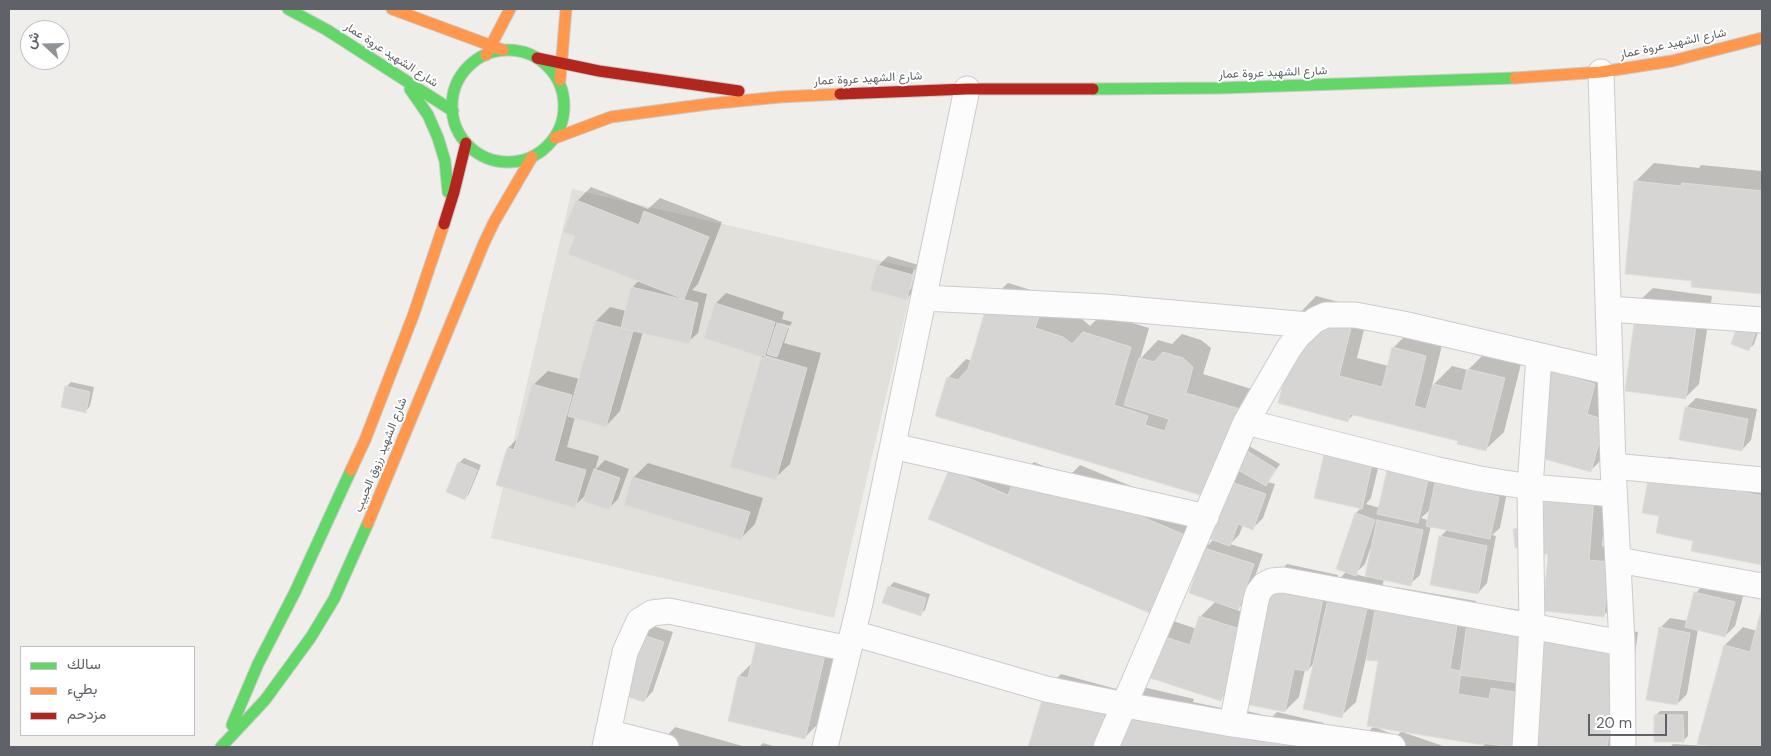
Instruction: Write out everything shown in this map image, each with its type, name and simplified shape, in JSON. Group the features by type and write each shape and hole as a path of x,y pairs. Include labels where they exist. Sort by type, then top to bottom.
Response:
{"street":[{"name":"شارع الشهيد عروة عمار","path":"288,9 327,30 453,111"},
{"path":"392,9 444,29 489,50 521,52 537,58 550,69 560,84"},
{"path":"510,9 489,50 472,64 460,78 454,94 453,111 455,123 466,143 477,153 490,159 504,162 532,157 555,138 562,120 564,102 560,84 566,9"},
{"name":"شارع الشهيد عروة عمار","path":"555,138 611,117 708,104 780,97 967,89 1220,88 1529,78 1601,72 1672,61 1762,38"},
{"name":"شارع الشهيد عروة عمار","path":"537,58 599,71 780,97"},
{"path":"1601,72 1614,494 1622,643 1623,747"},
{"path":"400,76 428,115 438,138 446,169 448,210"},
{"path":"824,747 851,641 967,89"},
{"name":"شارع الشهيد رزوق الحبيب","path":"223,745 258,664 295,592 365,440 413,316 448,210 466,143"},
{"name":"شارع الشهيد رزوق الحبيب","path":"223,745 276,686 312,637 334,599 360,543 484,243 494,222 532,157"},
{"path":"924,298 1105,307 1309,325"},
{"path":"1609,309 1762,320"},
{"path":"1106,747 1246,422 1289,348 1315,320 1326,315 1355,315 1403,324 1610,372"},
{"path":"1525,747 1532,627 1530,487 1539,356"},
{"path":"1246,422 1438,470 1530,487 1614,494"},
{"path":"893,446 1206,517"},
{"path":"1613,466 1762,480"},
{"path":"1618,560 1762,586"},
{"path":"1232,724 1256,600 1258,593 1272,581 1283,580 1622,643"},
{"path":"666,747 606,740 626,652 639,621 652,613 669,611 851,641 1046,689 1125,705 1232,724 1393,747"}],"shaded area":[{"path":"572,189 916,269 834,618 491,538"}],"building":[{"path":"1634,181 1681,186 1682,183 1762,191 1762,294 1691,287 1692,281 1625,274"},
{"path":"576,200 639,225 644,211 709,237 684,299 568,254 575,236 563,232"},
{"path":"877,265 913,275 907,300 870,290"},
{"path":"631,287 698,303 689,344 621,328"},
{"path":"988,301 1039,316 1035,328 1063,337 1072,344 1083,332 1131,347 1114,405 1148,416 1145,425 1165,431 1169,419 1124,405 1139,358 1154,362 1163,352 1183,358 1193,367 1186,393 1240,409 1207,497 935,416 947,377 958,380 968,369"},
{"path":"1637,301 1698,310 1686,399 1625,391"},
{"path":"715,303 775,322 764,358 704,338"},
{"path":"1297,314 1351,328 1339,376 1382,387 1392,347 1426,356 1414,406 1426,409 1433,384 1462,391 1467,369 1505,378 1486,451 1457,444 1458,441 1350,414 1348,422 1278,403 1289,361"},
{"path":"1740,318 1758,325 1749,351 1731,344"},
{"path":"595,321 633,331 606,427 568,416"},
{"path":"777,323 788,327 777,357 767,354"},
{"path":"762,355 807,368 776,480 730,467"},
{"path":"1541,369 1595,384 1587,414 1605,420 1591,472 1530,455"},
{"path":"532,384 572,395 554,461 586,470 575,508 496,485 507,448 514,450"},
{"path":"65,386 90,392 86,413 61,407"},
{"path":"1685,407 1748,419 1742,451 1679,440"},
{"path":"1244,449 1276,469 1266,486 1233,467"},
{"path":"1325,450 1373,460 1362,509 1314,498"},
{"path":"458,462 477,470 465,500 446,492"},
{"path":"594,469 620,478 609,510 583,501"},
{"path":"949,470 1008,495 1014,480 1055,497 1061,482 1185,535 1152,614 928,519"},
{"path":"1387,470 1428,480 1418,523 1377,514"},
{"path":"1649,474 1762,496 1762,565 1691,551 1693,541 1656,533 1659,516 1642,513"},
{"path":"632,477 750,512 741,540 624,505"},
{"path":"1228,481 1266,494 1253,530 1238,524 1230,546 1207,538"},
{"path":"1435,483 1499,497 1490,539 1426,526"},
{"path":"1545,491 1594,496 1589,560 1609,562 1604,617 1543,611 1548,554 1540,554"},
{"path":"1355,513 1375,520 1356,576 1336,569"},
{"path":"1377,520 1423,530 1411,586 1365,576"},
{"path":"1523,528 1524,547 1515,548 1513,529"},
{"path":"1439,536 1487,546 1478,594 1430,585"},
{"path":"1204,548 1254,564 1238,610 1189,593"},
{"path":"1271,577 1325,589 1308,671 1294,669 1285,712 1245,704"},
{"path":"888,586 926,598 921,616 882,603"},
{"path":"1331,586 1370,595 1342,718 1303,709"},
{"path":"1694,592 1735,602 1725,637 1685,627"},
{"path":"1376,605 1458,619 1450,669 1461,671 1458,694 1489,699 1491,688 1520,693 1511,747 1483,743 1483,745 1367,726 1378,661 1366,660"},
{"path":"1762,607 1762,747 1711,747 1697,744 1724,645 1750,652"},
{"path":"1199,616 1243,630 1221,701 1141,675 1155,634 1190,645"},
{"path":"1467,623 1620,650 1607,747 1533,747 1544,659 1524,656 1520,683 1460,675"},
{"path":"1659,627 1690,633 1677,705 1646,700"},
{"path":"643,635 664,642 644,702 622,695"},
{"path":"756,643 778,648 779,645 825,655 805,739 728,721 738,676 748,678"},
{"path":"1046,687 1107,705 1095,747 1028,747"},
{"path":"1123,704 1307,741 1305,747 1114,747"},
{"path":"1654,715 1683,715 1684,742 1654,742"}],"traffic: fast":[{"path":"288,9 327,30 453,111"},
{"path":"508,50 519,51 529,55 547,67 559,85 563,95 564,106 563,117 559,127 547,145 529,157 519,161 508,162 497,161 487,157 469,145 457,127 453,117 452,106 453,95 457,85 469,67 487,55 497,51 508,50"},
{"path":"1093,89 1220,88 1515,78"},
{"path":"410,89 428,115 438,138 445,161 448,192"},
{"path":"232,725 258,664 295,592 351,470"},
{"path":"221,747 265,700 311,637 334,599 368,523"}],"traffic: slow":[{"path":"392,9 503,50"},
{"path":"486,55 510,9"},
{"path":"560,80 566,9"},
{"path":"1515,78 1601,72 1672,61 1762,38"},
{"path":"555,138 611,117 708,104 780,97 840,94"},
{"path":"368,523 484,243 494,222 532,157"},
{"path":"351,470 365,440 413,316 444,224"}],"traffic: jam":[{"path":"537,58 599,71 739,91"},
{"path":"840,94 967,89 1093,89"},
{"path":"444,224 466,143"}]}
